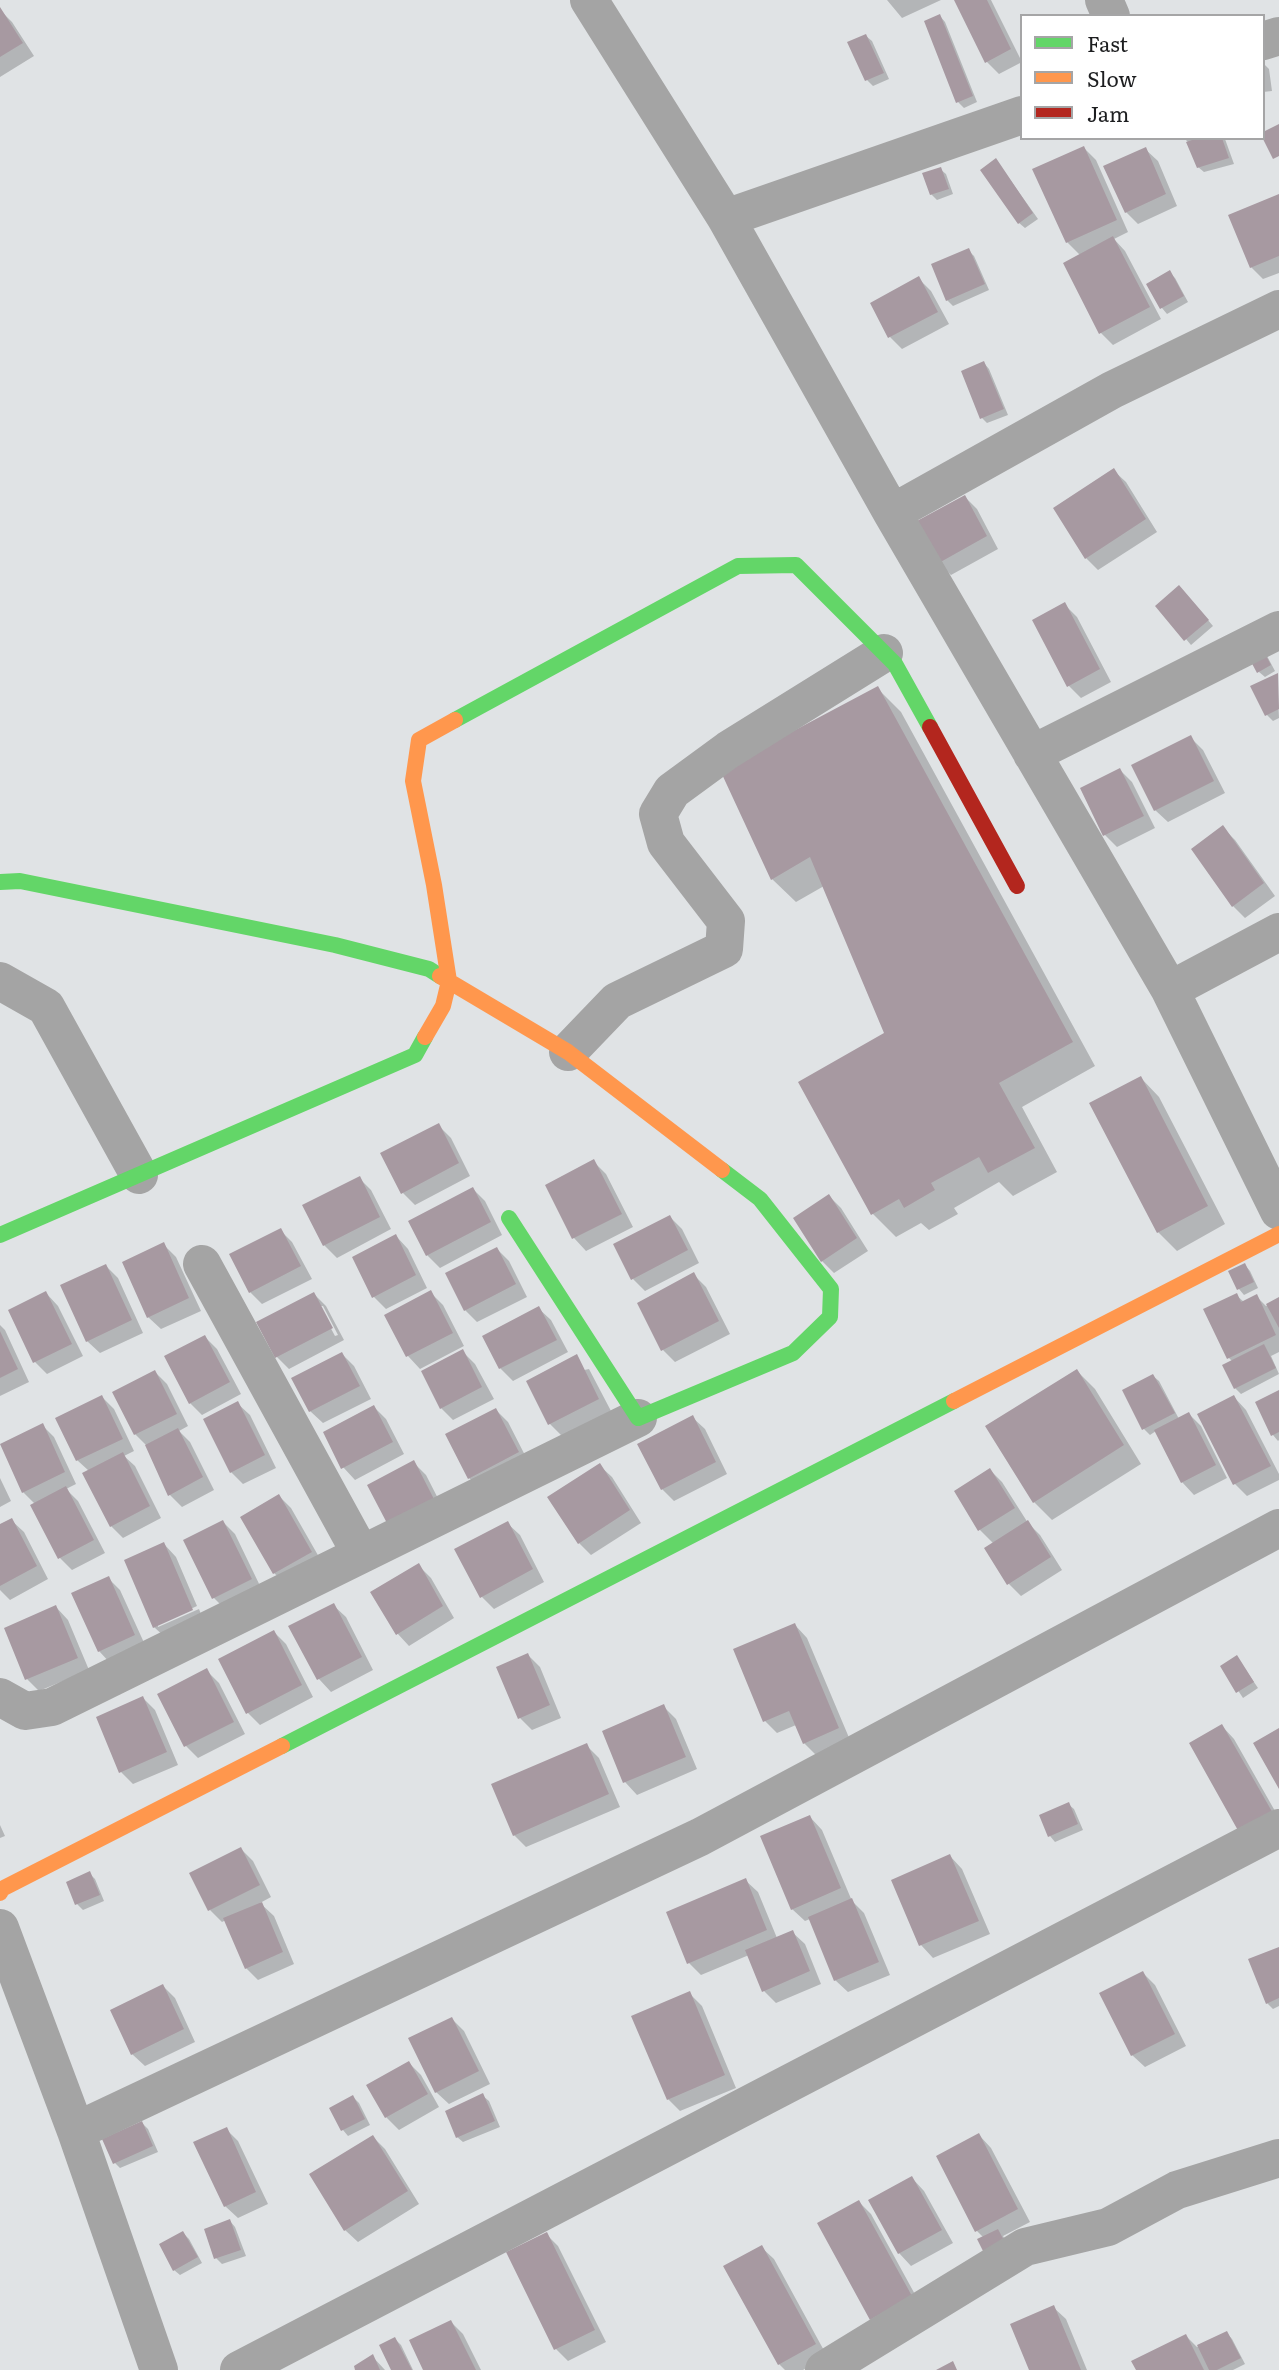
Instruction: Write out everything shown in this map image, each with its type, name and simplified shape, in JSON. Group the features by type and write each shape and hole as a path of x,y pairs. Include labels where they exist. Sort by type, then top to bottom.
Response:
{"street":[{"path":"589,0 726,218 892,513 1170,990 1279,1211"},
{"path":"726,218 1020,116"},
{"path":"892,513 1112,390 1279,309"},
{"path":"0,1235 415,1055 443,1006 449,981 434,885 413,780 419,740 738,566 796,565 895,664 1017,886"},
{"path":"1032,754 1279,630"},
{"path":"568,1052 617,1001 724,949 726,921 666,844 658,814 672,791 728,750 884,653"},
{"path":"0,882 20,881 335,945 429,969 568,1052 760,1199 831,1289 831,1317 793,1353 638,1418 52,1707 25,1711 0,1697"},
{"path":"1170,990 1279,932"},
{"path":"0,981 46,1007 139,1175"},
{"path":"509,1218 638,1418"},
{"path":"0,1893 1279,1234"},
{"path":"202,1264 361,1554"},
{"path":"76,2132 700,1837 1279,1528"},
{"path":"239,2370 1279,1828"},
{"path":"0,1928 76,2132 159,2370"},
{"path":"824,2370 1025,2247 1108,2227 1177,2190 1279,2158"}],"building":[{"path":"954,0 987,0 1011,49 985,63"},
{"path":"0,7 23,43 0,57"},
{"path":"940,14 973,96 956,103 924,21"},
{"path":"866,34 884,73 865,81 847,42"},
{"path":"1279,124 1279,156 1273,159 1264,140 1265,131"},
{"path":"1223,140 1229,158 1197,168 1186,142"},
{"path":"1084,146 1117,220 1066,243 1032,169"},
{"path":"1146,147 1166,194 1125,213 1103,166"},
{"path":"996,158 1033,213 1018,224 980,170"},
{"path":"941,167 949,189 930,195 922,173"},
{"path":"1279,194 1279,256 1250,268 1228,215"},
{"path":"1113,236 1150,307 1099,334 1063,263"},
{"path":"969,248 985,284 946,301 931,264"},
{"path":"1170,270 1184,296 1160,309 1146,284"},
{"path":"919,276 938,312 888,338 870,303"},
{"path":"984,361 1004,409 980,419 961,371"},
{"path":"1114,468 1146,519 1085,559 1053,508"},
{"path":"965,495 987,536 937,564 915,522"},
{"path":"1179,585 1209,620 1184,641 1155,606"},
{"path":"1065,602 1100,669 1067,687 1032,620"},
{"path":"1262,648 1271,665 1257,673 1248,656"},
{"path":"1278,673 1279,709 1265,716 1250,686"},
{"path":"878,686 1073,1042 999,1083 1035,1148 988,1173 979,1157 931,1183 935,1190 904,1208 899,1199 871,1215 798,1082 884,1033 810,857 771,880 720,770"},
{"path":"1191,735 1214,781 1154,811 1131,765"},
{"path":"1120,768 1144,816 1103,836 1080,788"},
{"path":"1223,825 1264,883 1232,907 1191,849"},
{"path":"1141,1076 1208,1206 1157,1233 1089,1103"},
{"path":"439,1123 459,1163 401,1194 380,1153"},
{"path":"594,1159 622,1214 572,1239 545,1185"},
{"path":"360,1176 380,1217 323,1246 302,1205"},
{"path":"473,1187 491,1222 426,1256 408,1221"},
{"path":"829,1194 857,1238 821,1262 793,1218"},
{"path":"670,1215 688,1250 631,1280 613,1244"},
{"path":"281,1228 301,1266 249,1293 229,1254"},
{"path":"396,1234 416,1275 372,1298 352,1257"},
{"path":"164,1242 189,1298 147,1318 122,1262"},
{"path":"497,1247 516,1284 464,1311 445,1273"},
{"path":"1245,1263 1254,1282 1237,1290 1228,1271"},
{"path":"106,1264 132,1320 86,1342 60,1285"},
{"path":"694,1272 719,1321 661,1351 637,1303"},
{"path":"431,1290 453,1333 406,1357 384,1315"},
{"path":"46,1291 72,1344 33,1363 8,1310"},
{"path":"314,1292 333,1328 275,1358 256,1322"},
{"path":"1237,1293 1241,1302 1257,1294 1276,1335 1227,1359 1203,1309"},
{"path":"1279,1297 1279,1328 1266,1304"},
{"path":"539,1306 557,1340 499,1369 482,1336"},
{"path":"0,1331 18,1369 0,1378"},
{"path":"205,1335 230,1382 189,1404 164,1356"},
{"path":"1264,1344 1276,1368 1234,1389 1222,1365"},
{"path":"463,1349 482,1387 440,1409 421,1371"},
{"path":"342,1352 360,1386 309,1412 291,1378"},
{"path":"577,1354 599,1399 548,1425 526,1381"},
{"path":"1077,1369 1124,1445 1033,1503 985,1426"},
{"path":"155,1370 177,1414 134,1435 112,1392"},
{"path":"1153,1374 1175,1413 1142,1430 1122,1390"},
{"path":"1279,1390 1279,1432 1271,1436 1255,1402"},
{"path":"102,1395 123,1439 76,1461 55,1418"},
{"path":"1234,1395 1271,1466 1233,1485 1197,1414"},
{"path":"238,1401 265,1455 230,1473 203,1419"},
{"path":"374,1405 393,1442 341,1469 323,1432"},
{"path":"496,1408 519,1452 468,1479 445,1434"},
{"path":"1189,1412 1216,1465 1181,1483 1154,1430"},
{"path":"693,1415 716,1462 661,1490 637,1444"},
{"path":"43,1423 65,1472 22,1493 0,1444"},
{"path":"178,1428 203,1477 168,1496 145,1445"},
{"path":"123,1452 150,1506 110,1527 82,1473"},
{"path":"414,1460 436,1503 389,1527 367,1485"},
{"path":"600,1463 630,1510 578,1544 547,1497"},
{"path":"990,1468 1015,1508 978,1531 954,1491"},
{"path":"66,1486 94,1540 58,1559 30,1505"},
{"path":"279,1494 312,1552 273,1574 240,1517"},
{"path":"12,1518 37,1566 0,1586 0,1524"},
{"path":"223,1520 252,1579 212,1599 183,1540"},
{"path":"1028,1520 1051,1557 1007,1585 984,1548"},
{"path":"508,1521 533,1569 480,1598 454,1549"},
{"path":"164,1542 193,1610 153,1628 124,1560"},
{"path":"419,1563 443,1606 396,1635 370,1592"},
{"path":"109,1576 135,1635 98,1652 71,1593"},
{"path":"334,1603 362,1657 317,1680 288,1626"},
{"path":"56,1605 78,1658 25,1680 4,1628"},
{"path":"795,1623 839,1728 803,1744 789,1711 763,1722 733,1649"},
{"path":"274,1630 302,1685 246,1714 218,1659"},
{"path":"528,1653 550,1705 518,1719 496,1667"},
{"path":"1237,1655 1254,1682 1236,1693 1220,1666"},
{"path":"207,1668 234,1722 184,1747 157,1694"},
{"path":"143,1696 167,1752 119,1773 96,1717"},
{"path":"664,1704 686,1757 623,1783 602,1731"},
{"path":"1222,1724 1274,1815 1240,1834 1189,1743"},
{"path":"1279,1728 1279,1789 1253,1743"},
{"path":"587,1743 609,1794 513,1836 491,1784"},
{"path":"1069,1802 1078,1824 1048,1837 1039,1815"},
{"path":"810,1815 841,1888 791,1910 760,1836"},
{"path":"241,1847 260,1885 208,1911 189,1873"},
{"path":"950,1854 979,1921 919,1946 891,1880"},
{"path":"90,1871 100,1895 75,1905 66,1882"},
{"path":"746,1878 767,1930 687,1964 666,1912"},
{"path":"852,1898 879,1962 834,1981 808,1917"},
{"path":"262,1902 283,1952 245,1969 223,1918"},
{"path":"793,1930 810,1971 762,1992 745,1950"},
{"path":"1279,1947 1279,1998 1266,2004 1248,1959"},
{"path":"1143,1971 1175,2034 1131,2056 1099,1993"},
{"path":"163,1984 184,2029 131,2055 110,2010"},
{"path":"690,1991 725,2075 667,2100 631,2016"},
{"path":"452,2017 479,2071 435,2093 408,2038"},
{"path":"409,2061 428,2094 385,2118 366,2085"},
{"path":"483,2093 495,2121 456,2138 445,2111"},
{"path":"353,2095 365,2119 341,2131 329,2108"},
{"path":"142,2121 153,2146 113,2164 102,2139"},
{"path":"227,2127 256,2192 224,2207 193,2142"},
{"path":"979,2133 1018,2209 975,2232 936,2156"},
{"path":"373,2135 408,2191 344,2231 309,2174"},
{"path":"912,2176 942,2230 898,2254 868,2200"},
{"path":"859,2200 912,2296 870,2320 817,2223"},
{"path":"230,2219 241,2250 214,2259 204,2229"},
{"path":"998,2229 1007,2246 986,2257 977,2239"},
{"path":"183,2231 198,2257 173,2271 159,2244"},
{"path":"547,2232 595,2330 554,2350 506,2252"},
{"path":"762,2245 816,2344 778,2365 723,2266"},
{"path":"1054,2305 1081,2370 1029,2370 1010,2324"},
{"path":"451,2320 476,2370 423,2370 409,2340"},
{"path":"1227,2331 1241,2358 1217,2370 1209,2370 1197,2345"},
{"path":"1186,2334 1204,2370 1136,2370 1131,2361"},
{"path":"395,2337 412,2370 391,2370 379,2345"},
{"path":"373,2354 380,2370 355,2370 354,2366"},
{"path":"953,2361 957,2370 936,2370"}],"traffic: fast":[{"path":"455,720 738,566 796,565 895,664 930,727"},
{"path":"0,882 20,881 335,945 429,969 440,976"},
{"path":"0,1235 415,1055 425,1037"},
{"path":"509,1218 638,1418 793,1353 830,1317 831,1289 760,1199 722,1170"},
{"path":"282,1746 954,1401"}],"traffic: slow":[{"path":"425,1037 443,1006 449,981 434,885 413,781 419,740 455,720"},
{"path":"440,976 568,1052 722,1170"},
{"path":"954,1401 1279,1234"},
{"path":"0,1893 2,1889 282,1746"}],"traffic: jam":[{"path":"930,727 1017,886"}]}
